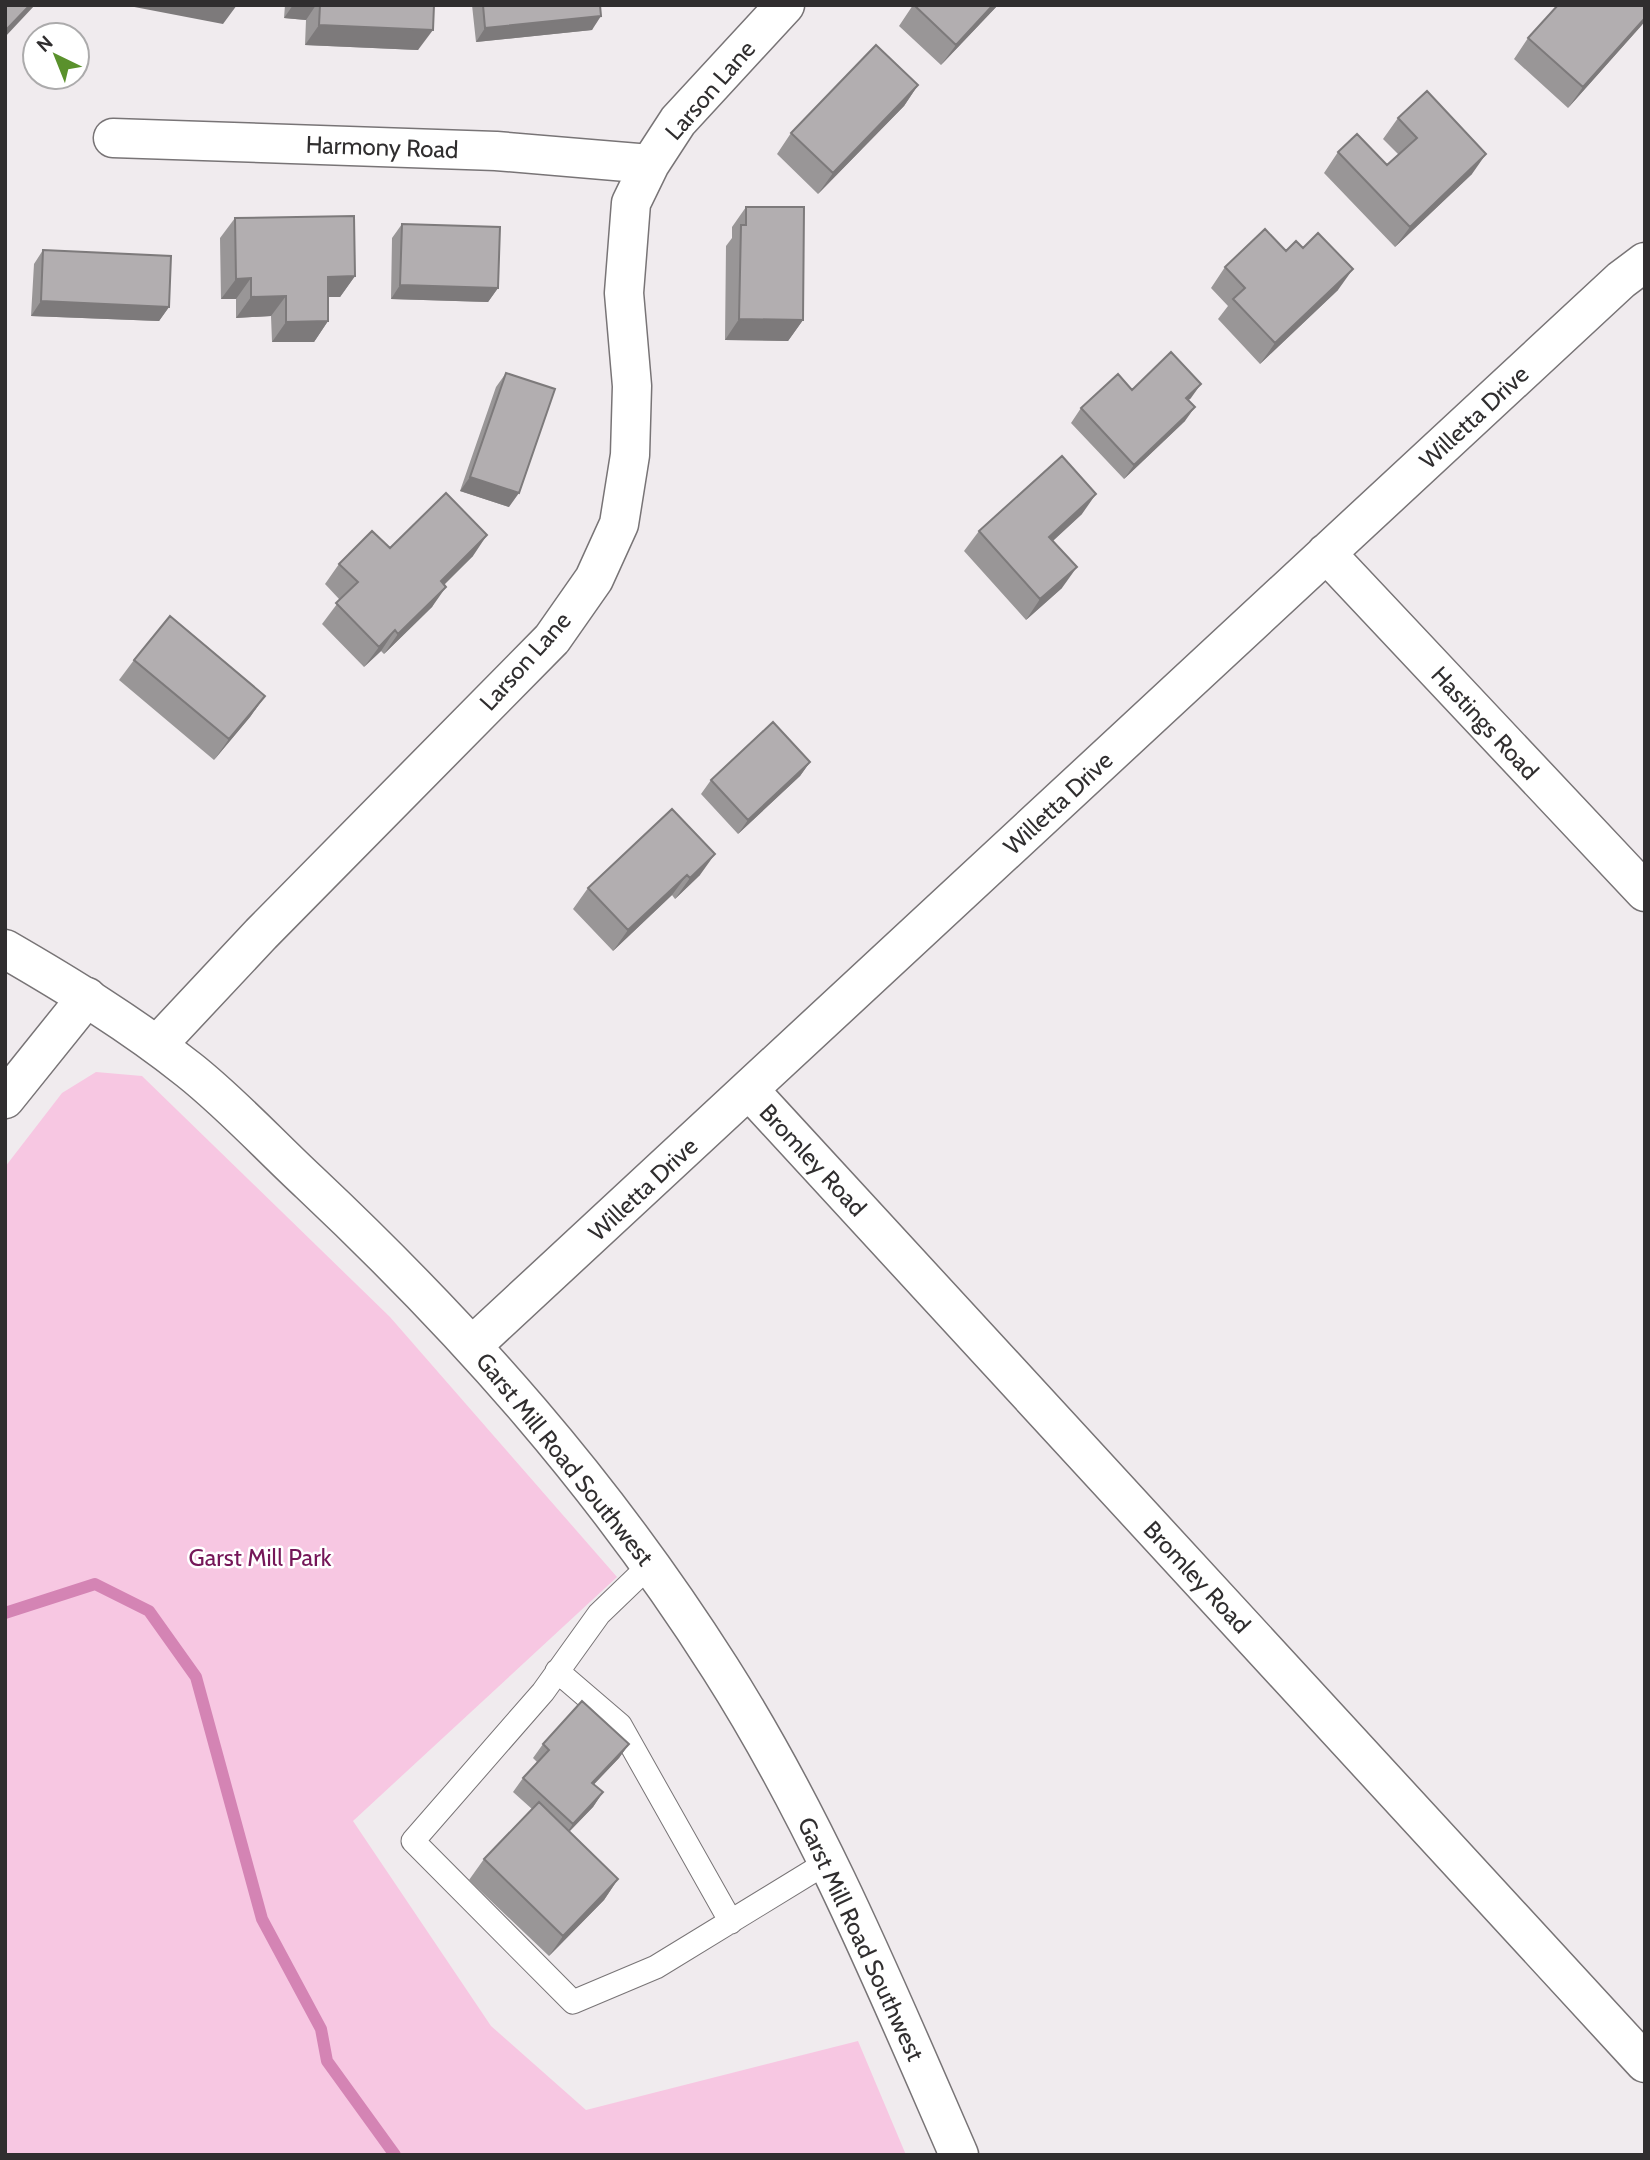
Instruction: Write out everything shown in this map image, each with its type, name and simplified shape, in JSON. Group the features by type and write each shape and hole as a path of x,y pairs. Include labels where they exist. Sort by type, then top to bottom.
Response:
{"street":[{"name":"Larson Lane","path":"157,1045 261,934 552,639 594,579 619,524 630,455 632,386 624,293 631,203 650,164 678,121 785,5"},
{"name":"Harmony Road","path":"113,138 495,151 650,164"},
{"name":"Willetta Drive","path":"473,1345 750,1091 1611,289 1645,262"},
{"name":"Hastings Road","path":"1326,553 1645,892"},
{"name":"Garst Mill Road Southwest","path":"5,949 87,997 157,1045 192,1073 406,1274 473,1345 569,1456 651,1564 722,1670 807,1821 959,2155"},
{"path":"5,1099 87,997"},
{"name":"Bromley Road","path":"750,1091 1645,2063"}],"lane":[{"path":"651,1564 599,1614 558,1671 413,1841 573,2002 656,1967 826,1863"},
{"path":"558,1671 620,1725 731,1922"}],"green space":[{"name":"Garst Mill Park","path":"96,1072 142,1076 390,1317 617,1577 353,1821 491,2026 586,2110 858,2041 906,2155 5,2155 5,1167 62,1093"}],"building":[{"path":"5,5 30,5 5,31"},
{"path":"320,5 434,5 433,30 319,25"},
{"path":"483,5 600,5 601,16 485,28"},
{"path":"914,5 993,5 956,45"},
{"path":"1558,5 1645,5 1645,18 1583,87 1528,38"},
{"path":"876,45 918,85 833,173 791,133"},
{"path":"1427,91 1486,154 1410,227 1338,152 1357,134 1387,165 1417,138 1398,118"},
{"path":"746,207 804,207 803,320 739,319 741,225 746,225"},
{"path":"354,216 355,276 328,277 328,321 286,322 286,296 251,297 251,278 236,279 235,218"},
{"path":"402,224 500,227 498,288 400,285"},
{"path":"1265,229 1286,251 1296,241 1303,248 1318,233 1353,269 1275,343 1233,299 1245,288 1225,267"},
{"path":"43,250 171,256 169,307 41,301"},
{"path":"1171,352 1201,384 1186,398 1195,407 1134,465 1081,408 1118,374 1132,390"},
{"path":"506,373 555,389 519,493 470,477"},
{"path":"1062,456 1096,494 1049,537 1077,567 1040,599 979,531"},
{"path":"446,493 487,535 441,581 446,587 398,634 395,630 379,647 336,603 358,582 339,564 372,531 390,548"},
{"path":"170,616 265,696 229,739 134,660"},
{"path":"773,722 810,762 748,820 711,780"},
{"path":"672,809 715,854 690,878 687,875 628,930 588,888"},
{"path":"582,1701 629,1744 592,1783 603,1792 573,1824 523,1778 549,1750 543,1744"},
{"path":"539,1802 618,1879 563,1936 484,1859"}],"waterway":[{"path":"5,1613 95,1584 149,1611 196,1677 262,1919 321,2029 327,2061 395,2155"}]}
